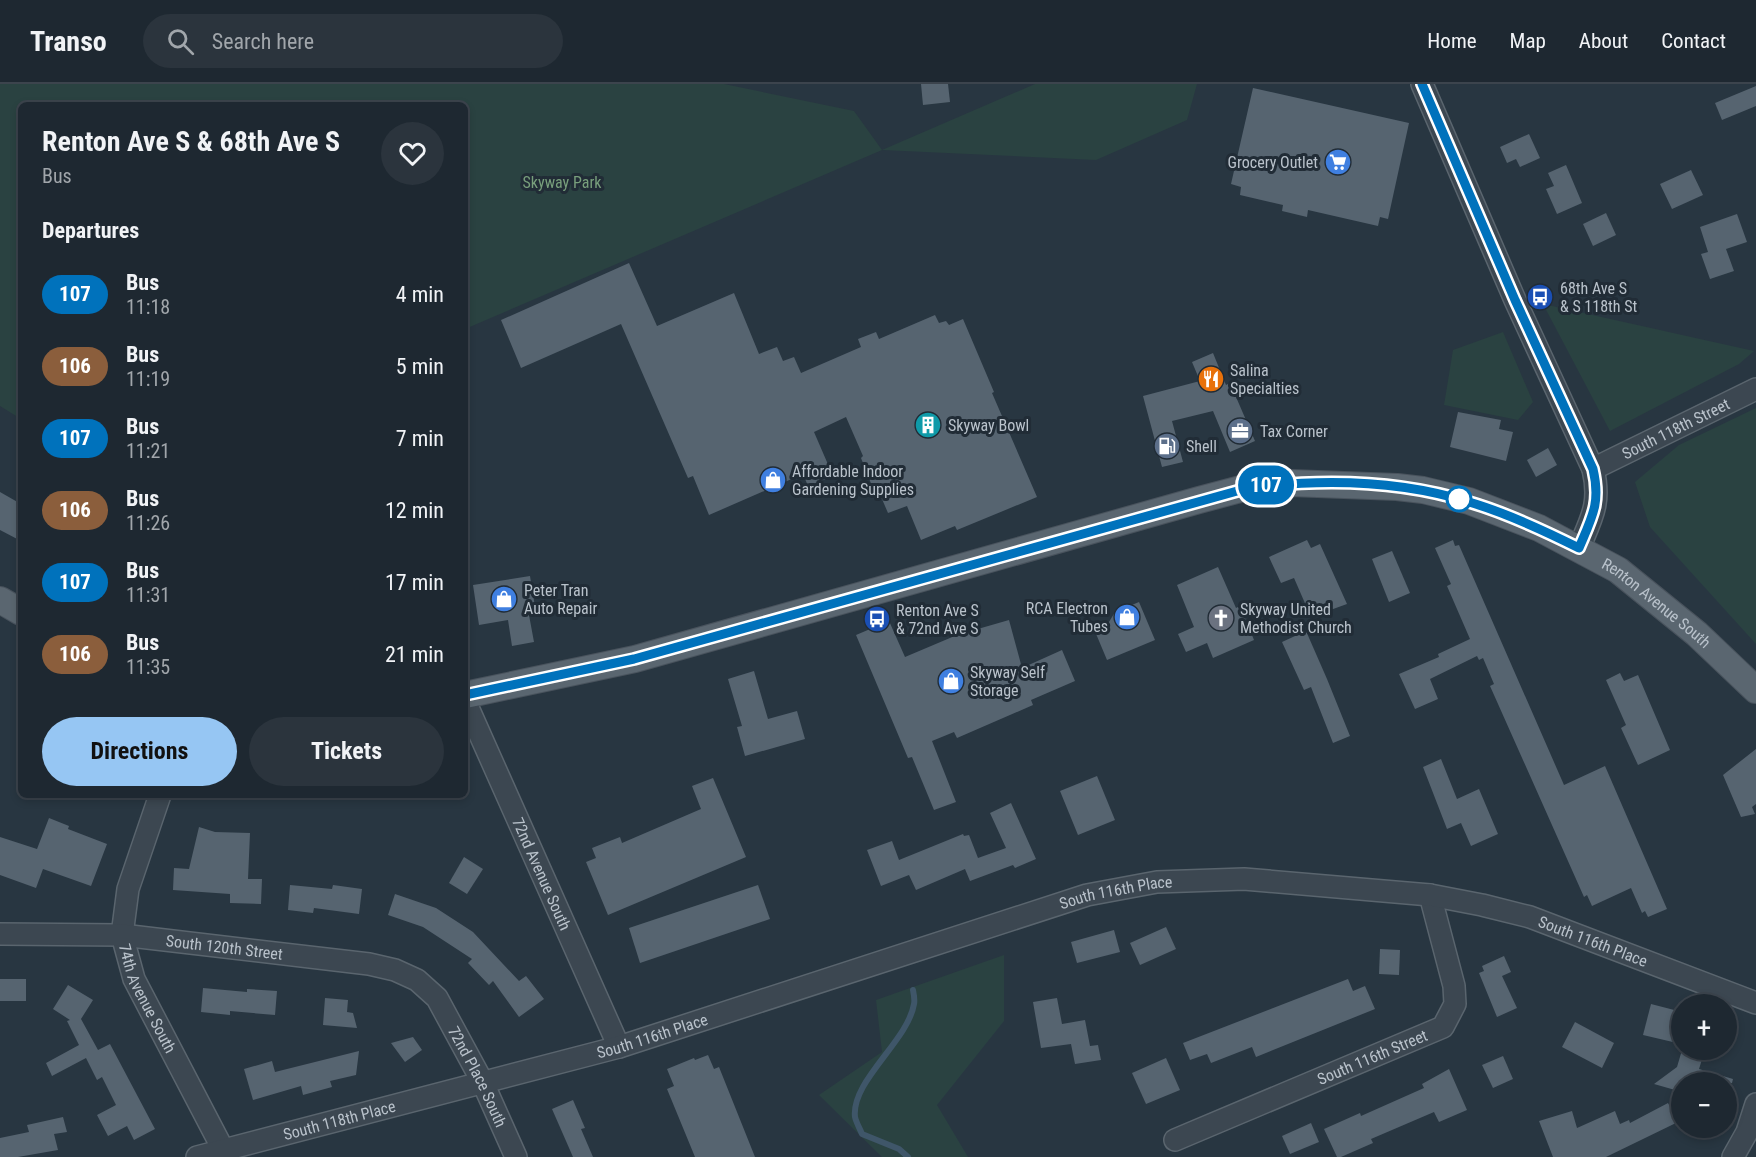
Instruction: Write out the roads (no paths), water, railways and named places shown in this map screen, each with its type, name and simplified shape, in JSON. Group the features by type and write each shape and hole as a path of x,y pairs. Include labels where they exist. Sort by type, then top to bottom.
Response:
{"main road":[{"name":"Renton Avenue South","path":"468,694 634,659 1248,488 1291,483 1368,484 1423,490 1469,501 1539,528 1618,570 1697,634 1756,690"},
{"path":"0,600 18,610"}],"street":[{"path":"1422,84 1515,300 1593,469 1598,489 1596,507 1579,548"},
{"name":"South 118th Street","path":"1593,469 1756,389"},
{"name":"72nd Avenue South","path":"468,707 619,1047"},
{"name":"74th Avenue South","path":"159,798 128,889 122,935 134,979 226,1154"},
{"name":"South 116th Place","path":"483,1083 619,1047 1088,895 1157,882 1244,879 1430,895 1482,904 1530,917 1756,1003"},
{"name":"South 116th Street","path":"1175,1140 1443,1027 1455,1004 1454,986 1430,895"},
{"name":"South 120th Street","path":"0,934 122,935 369,964 395,970 417,980 437,998"},
{"name":"72nd Place South","path":"437,998 483,1083 516,1157"},
{"name":"South 118th Place","path":"197,1157 226,1154 483,1083"},
{"path":"1733,1157 1747,1132 1756,1104"}],"waterway":[{"path":"908,1157 899,1149 862,1134 855,1117 856,1103 862,1089 910,1018 914,1002 913,990"}],"place":[{"name":"Grocery Outlet","path":"1338,162"},
{"name":"68th Ave S & S 118th St","path":"1540,297"},
{"name":"Salina Specialties","path":"1211,379"},
{"name":"Skyway Bowl","path":"928,425"},
{"name":"Tax Corner","path":"1240,431"},
{"name":"Shell","path":"1167,446"},
{"name":"Affordable Indoor Gardening Supplies","path":"773,480"},
{"name":"Peter Tran Auto Repair","path":"504,599"},
{"name":"RCA Electron Tubes","path":"1127,617"},
{"name":"Skyway United Methodist Church","path":"1221,618"},
{"name":"Renton Ave S & 72nd Ave S","path":"877,619"},
{"name":"Skyway Self Storage","path":"951,681"}],"park label":[{"name":"Skyway Park","path":"562,182"}]}
